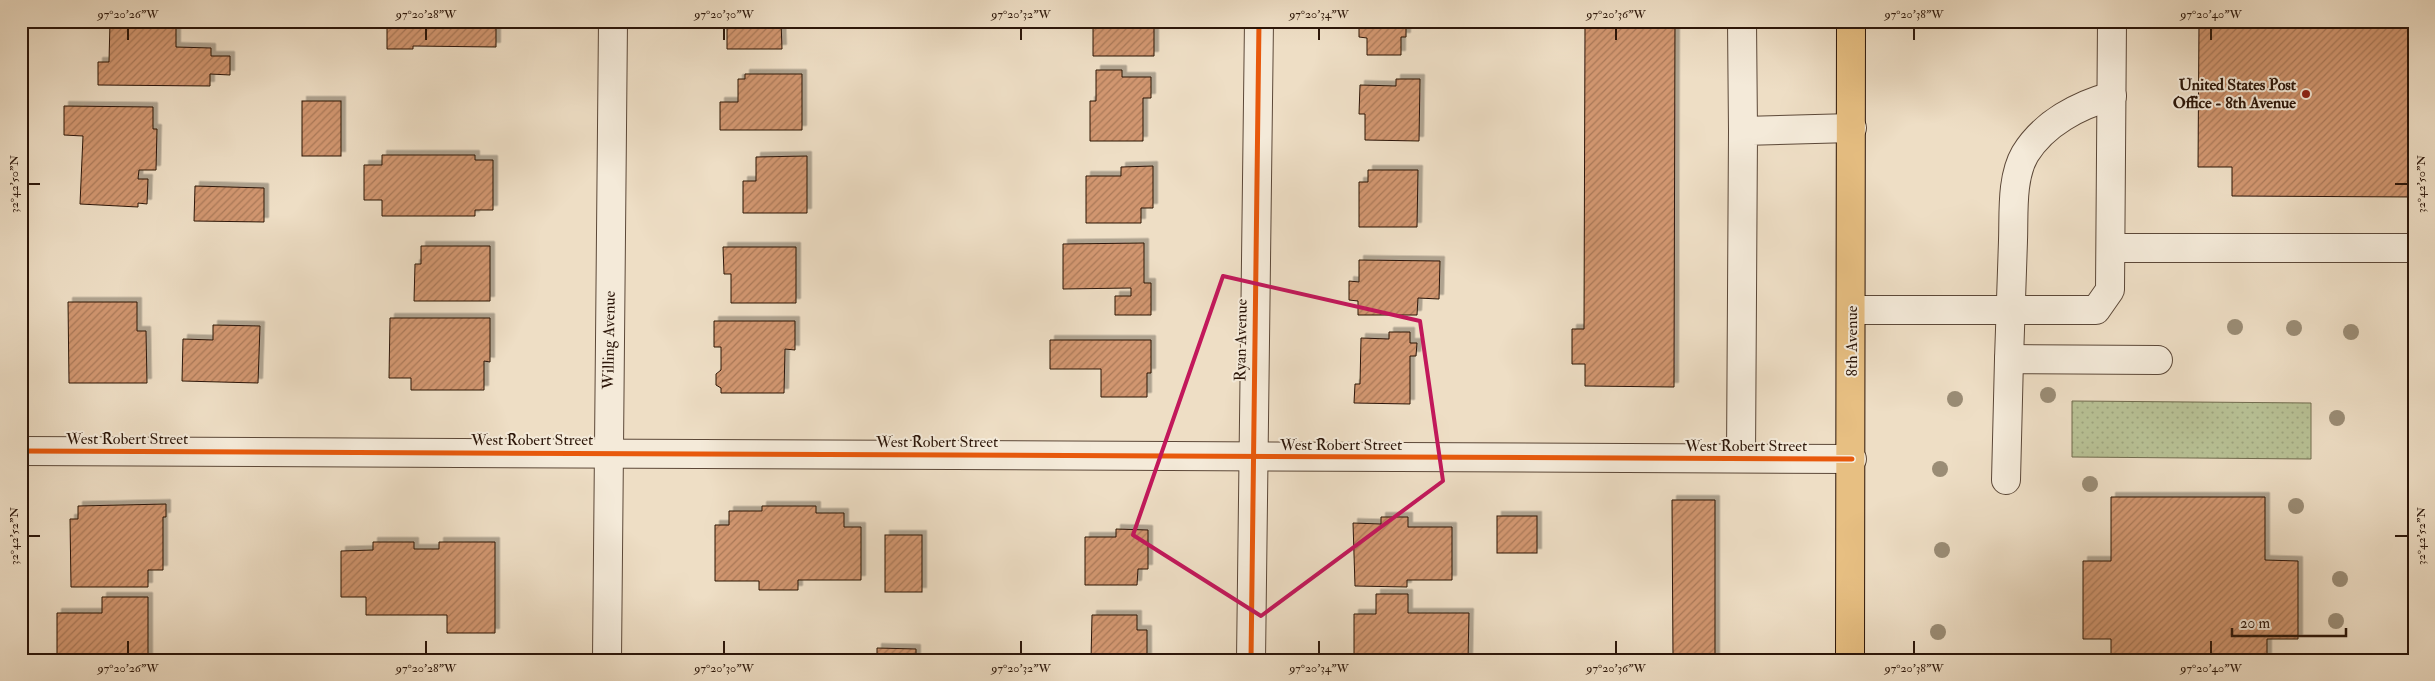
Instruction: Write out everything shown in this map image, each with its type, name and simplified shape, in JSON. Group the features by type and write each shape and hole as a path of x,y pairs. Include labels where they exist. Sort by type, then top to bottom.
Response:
{"main road":[{"name":"8th Avenue","path":"1850,660 1852,459 1851,21"}],"street":[{"name":"Willing Avenue","path":"607,660 613,21"},
{"name":"Ryan Avenue","path":"1251,660 1252,457 1259,21"},
{"path":"1741,458 1742,21"},
{"path":"1852,310 2096,310 2110,290 2112,21"},
{"path":"2006,480 2015,194 2025,155 2052,125 2071,112 2087,103 2112,96"},
{"path":"1743,130 1852,128"},
{"path":"2111,248 2414,248"},
{"path":"2009,359 2158,360"},
{"name":"West Robert Street","path":"21,451 1852,459"}],"highlighted area":[{"path":"1223,276 1420,321 1443,481 1261,616 1133,535"}],"green space":[{"path":"2072,401 2311,403 2311,459 2072,457"}],"building":[{"path":"110,21 176,21 176,47 211,48 211,56 230,56 230,75 210,74 210,86 98,85 98,62 109,62"},
{"path":"387,21 496,21 496,47 413,46 413,49 387,49"},
{"path":"727,21 781,21 782,49 727,49"},
{"path":"1072,21 1154,21 1154,56 1093,56 1093,27 1072,27"},
{"path":"1406,21 1406,37 1401,37 1401,55 1367,55 1367,38 1359,37 1359,22 1351,22"},
{"path":"1585,21 1675,21 1674,387 1585,386 1585,364 1572,364 1572,329 1584,329"},
{"name":"United States Post Office - 8th Avenue","path":"2199,21 2414,21 2414,197 2232,196 2232,167 2198,167"},
{"path":"1096,70 1122,70 1122,77 1151,77 1151,98 1143,98 1143,141 1090,141 1090,101 1096,101"},
{"path":"745,74 802,74 802,130 720,130 720,102 738,102 738,79 745,79"},
{"path":"1396,79 1420,79 1419,141 1365,140 1365,114 1359,114 1360,85 1396,86"},
{"path":"302,101 341,101 341,156 302,156"},
{"path":"64,106 153,107 153,129 157,129 156,170 139,170 138,179 148,179 147,204 138,203 138,207 80,204 83,136 64,135"},
{"path":"382,155 475,155 475,160 493,160 493,210 475,210 475,216 382,216 382,200 364,200 364,165 382,165"},
{"path":"807,156 807,213 743,213 743,181 756,181 756,157"},
{"path":"1153,166 1153,208 1141,208 1141,223 1086,223 1086,176 1121,176 1121,167"},
{"path":"1368,170 1418,170 1417,227 1359,227 1359,182 1368,182"},
{"path":"195,186 264,188 264,222 194,221"},
{"path":"1144,243 1144,283 1151,283 1151,315 1115,315 1115,296 1131,296 1131,288 1063,289 1063,244"},
{"path":"421,246 490,246 490,301 414,301 415,264 421,264"},
{"path":"723,247 796,247 796,303 731,303 731,274 724,274"},
{"path":"1359,260 1440,261 1439,299 1418,298 1417,315 1358,315 1358,301 1349,300 1349,281 1359,282"},
{"path":"68,302 137,302 137,331 146,331 147,383 69,383"},
{"path":"390,318 490,318 490,362 484,361 484,390 411,390 411,378 389,378"},
{"path":"714,321 795,321 795,350 785,349 784,393 721,393 721,388 716,385 716,374 721,370 721,347 714,347"},
{"path":"213,325 260,326 258,383 182,381 183,339 213,340"},
{"path":"1389,332 1410,332 1410,343 1417,343 1416,356 1410,356 1410,404 1354,403 1355,384 1360,384 1361,338 1389,339"},
{"path":"1050,340 1151,340 1151,373 1147,373 1147,397 1101,397 1101,369 1050,369"},
{"path":"2408,471 2414,471 2414,495 2408,495"},
{"path":"2111,497 2265,497 2265,560 2298,561 2298,639 2267,639 2267,660 2111,660 2111,639 2083,639 2083,561 2111,561"},
{"path":"1672,500 1715,500 1715,660 1673,660"},
{"path":"166,504 166,517 163,517 163,570 148,570 148,587 71,587 70,519 78,519 78,506"},
{"path":"762,506 816,506 816,513 844,513 844,527 861,527 861,580 798,580 798,590 759,590 759,581 715,581 715,525 729,525 729,511 762,511"},
{"path":"1497,516 1537,516 1537,553 1497,553"},
{"path":"1381,517 1408,517 1408,527 1452,527 1452,580 1407,580 1407,587 1355,586 1353,523 1381,524"},
{"path":"1116,529 1148,530 1148,569 1138,569 1137,585 1085,585 1085,537 1116,537"},
{"path":"885,535 922,535 922,592 885,592"},
{"path":"373,542 414,542 414,549 439,549 439,542 495,542 495,633 447,633 447,615 366,615 366,597 341,597 341,551 373,550"},
{"path":"1376,594 1408,594 1408,613 1469,613 1468,660 1354,660 1354,614 1376,614"},
{"path":"102,597 148,597 148,660 57,660 57,613 102,613"},
{"path":"1092,615 1137,615 1137,630 1147,630 1147,660 1091,660"},
{"path":"877,648 916,649 916,660 877,660"}],"cycle path":[{"path":"1251,660 1259,21"},
{"path":"21,451 1852,459"}],"place":[{"name":"United States Post Office - 8th Avenue","path":"2306,94"}]}
